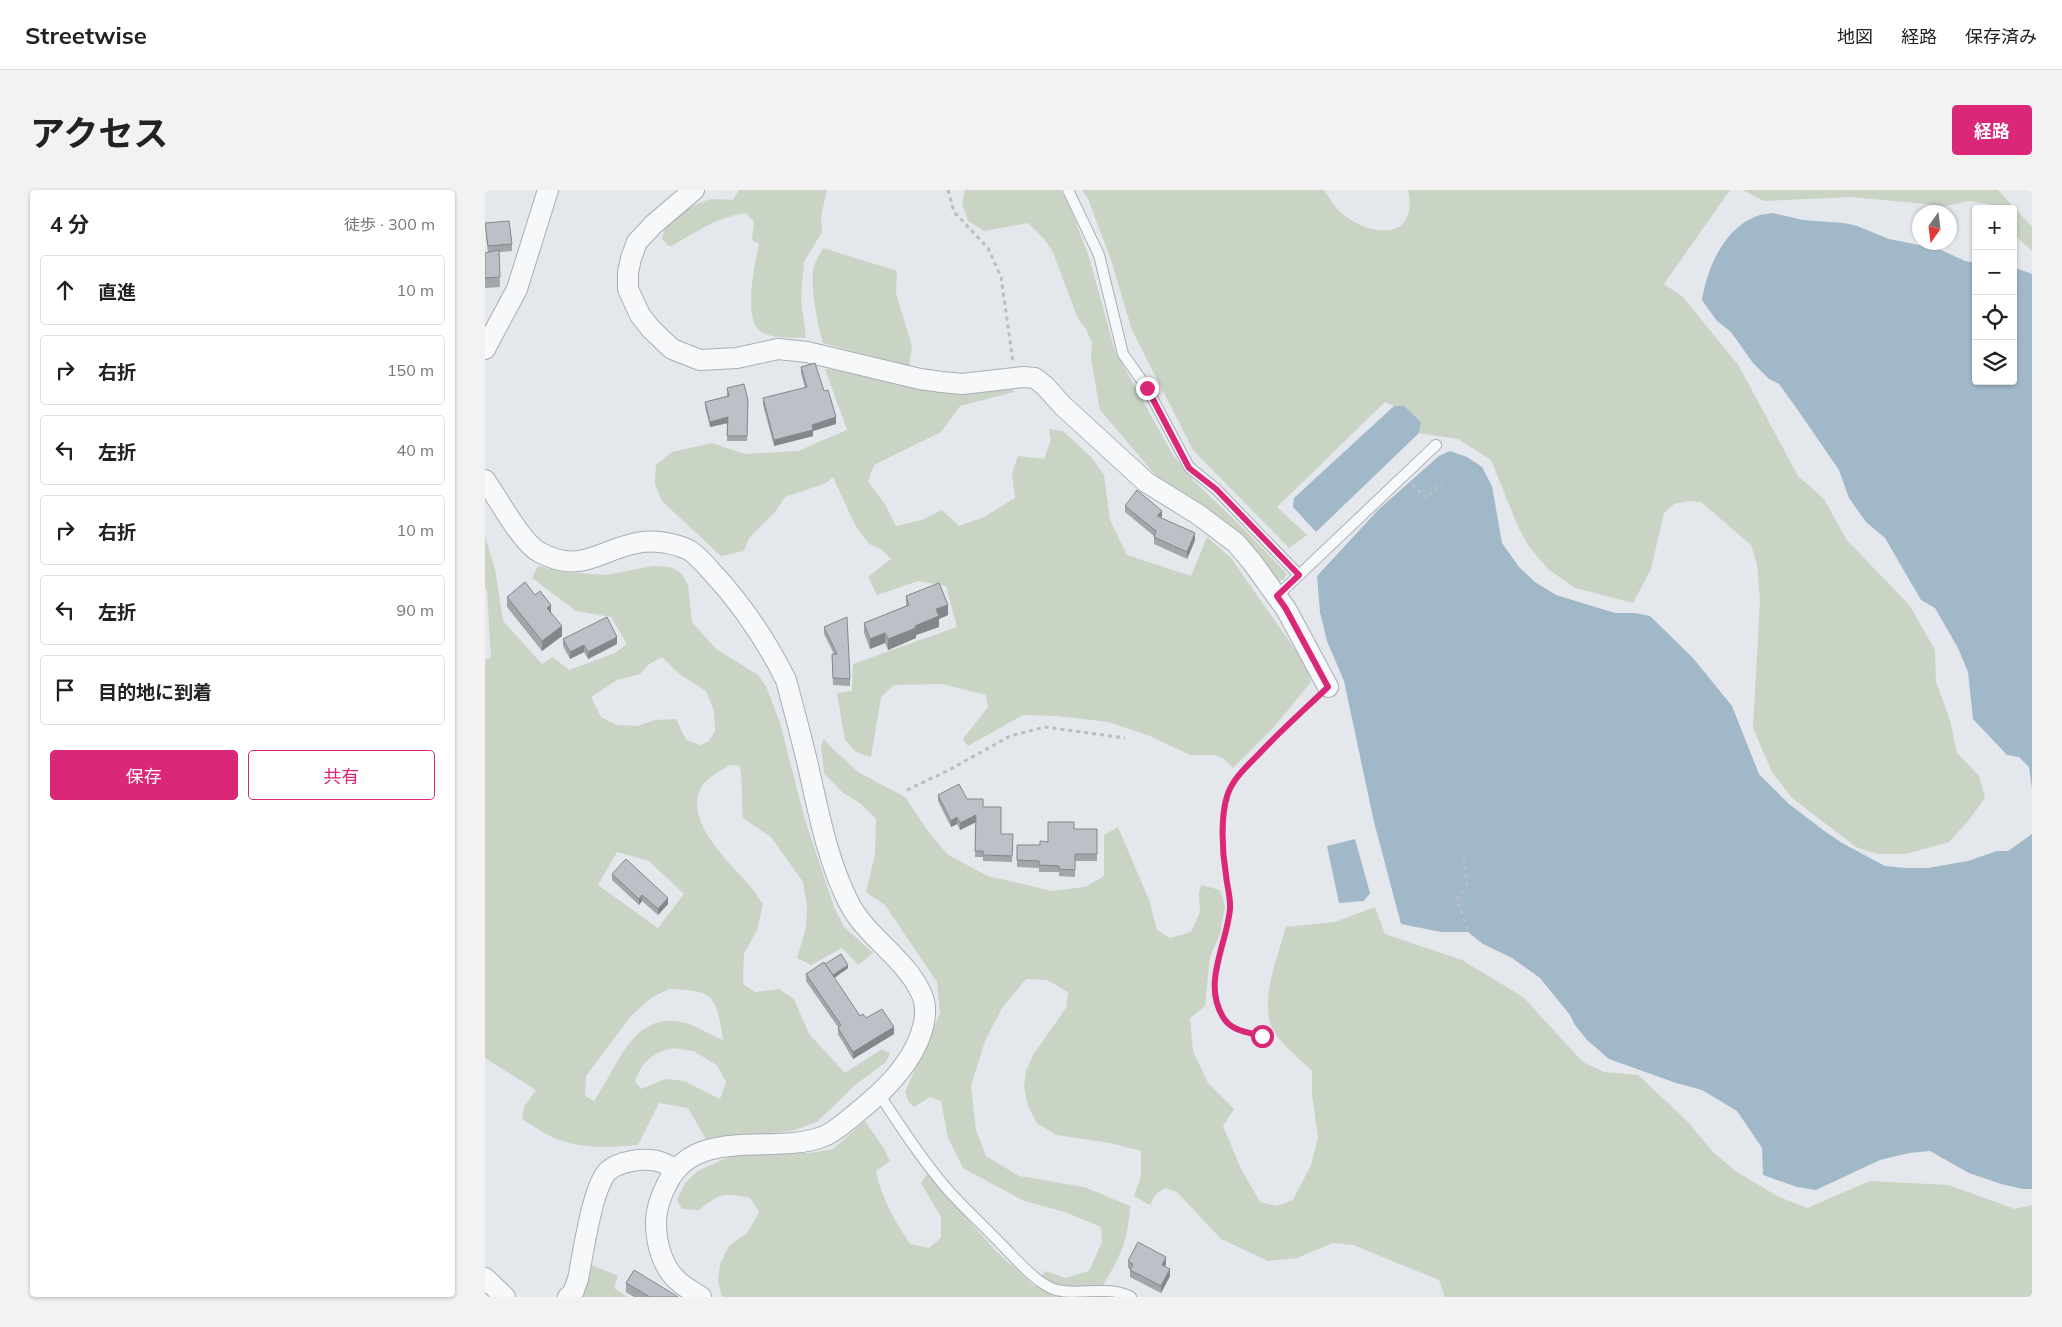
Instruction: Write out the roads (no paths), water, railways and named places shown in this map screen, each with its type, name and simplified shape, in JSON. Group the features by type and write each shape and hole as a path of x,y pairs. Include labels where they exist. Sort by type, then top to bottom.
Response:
{"street":[{"path":"485,348 517,289 548,190"},
{"path":"694,190 654,224 637,242 628,273 628,289 640,315 651,329 672,348 700,360 737,358 778,349 807,352 920,379 962,384 1015,377 1035,378 1146,482 1199,515 1236,543 1286,609 1328,687"},
{"path":"485,480 527,542 539,552 567,562 583,562 637,542 672,544 689,550 699,558 732,594 771,651 786,680 834,870 847,900 855,914 911,976 923,996 925,1018 921,1034 910,1055 895,1078 837,1129 823,1137 805,1141 732,1145 702,1152 675,1169 662,1193 656,1214 656,1237 664,1262 677,1280 701,1297"},
{"path":"568,1297 573,1293 578,1280 598,1188 607,1173 616,1165 633,1162 657,1161 675,1169"},
{"path":"485,1278 505,1297"}],"lane":[{"path":"1068,190 1099,255 1123,354 1147,388 1189,468 1216,489 1299,575"},
{"path":"1277,596 1436,445"},
{"path":"879,1094 914,1147 948,1190 1037,1278 1053,1289 1071,1292 1115,1292 1131,1297"}],"water":[{"path":"1773,213 1803,220 1844,223 1857,226 1889,239 1912,244 1912,250 1941,250 1972,262 1972,385 2017,385 2017,268 2032,274 2032,789 2029,767 2019,757 2007,755 1973,719 1968,672 1958,648 1935,608 1921,600 1885,538 1866,522 1849,498 1839,470 1779,384 1769,379 1753,363 1731,332 1717,321 1702,300 1708,275 1726,239 1745,222 1759,215"},
{"path":"1394,406 1404,406 1421,422 1419,433 1316,532 1293,507 1294,498"},
{"path":"1450,451 1467,457 1482,467 1492,486 1502,543 1519,567 1535,582 1556,595 1615,613 1635,613 1650,616 1693,658 1732,706 1759,774 1789,804 1842,843 1885,866 1928,868 1968,861 1997,851 2008,851 2032,834 2032,1189 2001,1184 1969,1173 1930,1151 1909,1153 1880,1160 1816,1190 1797,1187 1763,1175 1762,1148 1737,1111 1702,1090 1676,1083 1609,1059 1587,1040 1570,1015 1540,978 1512,958 1483,944 1468,932 1441,932 1401,924 1374,822 1344,681 1327,641 1320,612 1317,576 1378,510 1439,456"},
{"path":"1355,839 1370,893 1364,901 1339,903 1327,846"}]}
